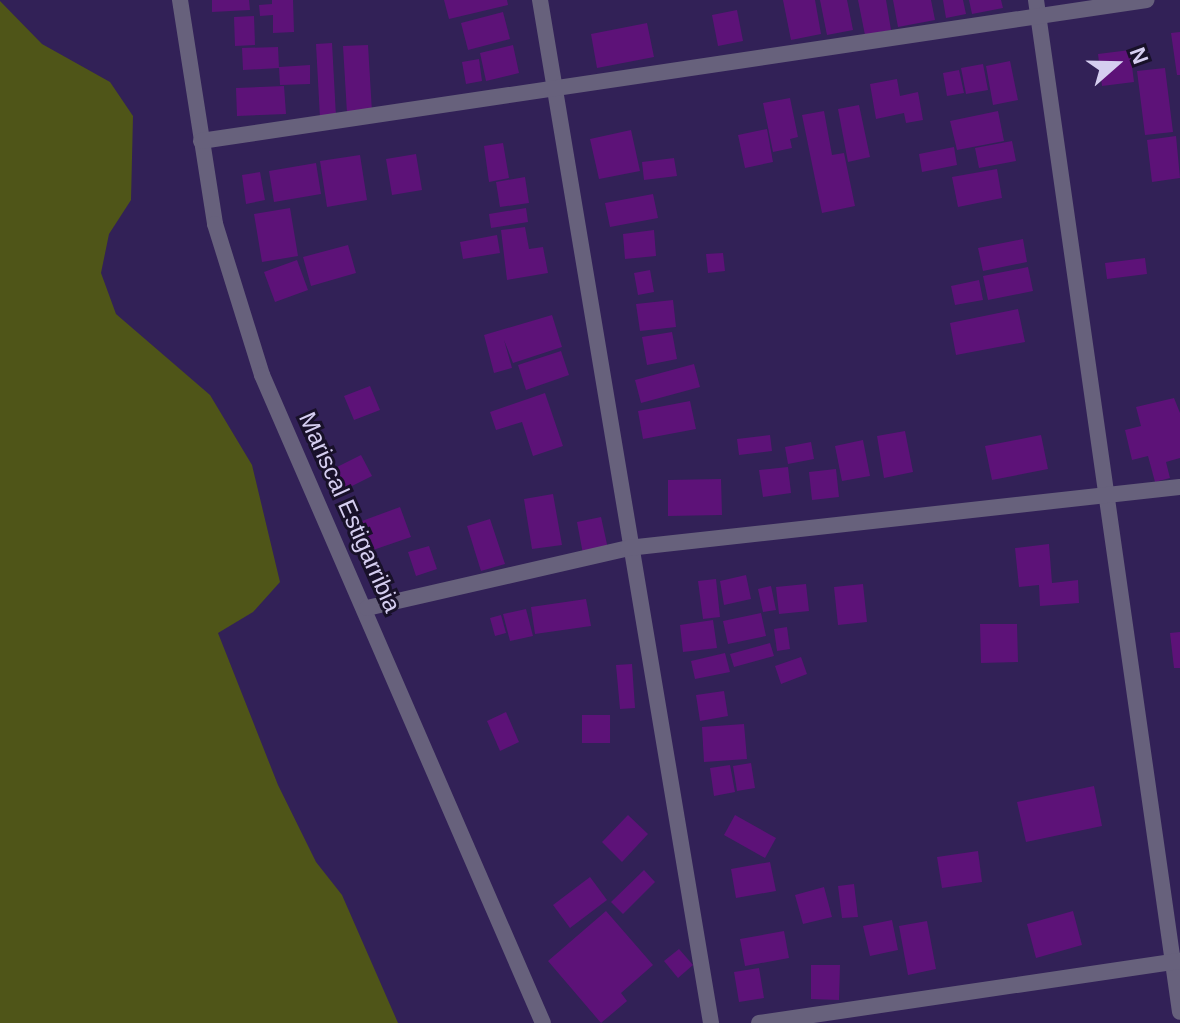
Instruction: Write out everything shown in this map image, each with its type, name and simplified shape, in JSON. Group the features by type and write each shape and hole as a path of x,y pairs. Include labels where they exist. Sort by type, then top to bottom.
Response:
{"street":[{"name":"Mariscal Estigarribia","path":"180,0 201,141 227,273 262,375 367,608 543,1023"},
{"path":"540,0 628,548 711,1023"},
{"path":"201,141 554,87 1037,6 1147,0"},
{"path":"1037,6 1103,493 1178,961 1180,1012"},
{"path":"367,608 628,548 1103,493 1180,487"},
{"path":"759,1023 1178,961"}],"green space":[{"path":"0,1 42,44 110,82 133,116 131,200 109,234 101,273 116,314 210,395 252,465 280,582 253,612 218,633 278,785 316,862 342,895 398,1023 0,1023"}],"building":[{"path":"212,0 249,0 250,10 212,12"},
{"path":"272,0 293,0 294,32 273,33 273,15 260,16 259,5 272,4"},
{"path":"444,0 507,0 508,5 449,19"},
{"path":"783,0 815,0 821,34 791,40"},
{"path":"820,0 847,0 853,30 827,35"},
{"path":"858,0 886,0 891,30 865,35"},
{"path":"893,0 931,0 935,20 898,27"},
{"path":"943,0 963,0 966,14 946,18"},
{"path":"969,0 1001,0 1003,8 972,14"},
{"path":"737,10 743,41 718,46 712,15"},
{"path":"503,12 510,39 468,50 461,23"},
{"path":"254,16 255,45 235,46 234,17"},
{"path":"647,23 654,57 597,68 591,34"},
{"path":"1180,32 1180,75 1177,75 1171,33"},
{"path":"332,43 336,117 320,118 316,44"},
{"path":"368,45 372,112 347,113 343,46"},
{"path":"513,45 519,73 486,81 480,53"},
{"path":"278,47 279,68 243,70 242,48"},
{"path":"1130,50 1134,82 1102,86 1098,54"},
{"path":"479,59 482,81 466,84 462,62"},
{"path":"1010,61 1018,100 993,105 986,66"},
{"path":"983,64 988,90 966,94 961,68"},
{"path":"310,65 310,84 280,85 279,67"},
{"path":"1165,68 1173,132 1145,135 1137,71"},
{"path":"959,70 964,93 947,96 943,73"},
{"path":"897,79 900,96 918,92 923,120 906,123 904,113 876,119 870,84"},
{"path":"284,86 286,114 237,116 236,88"},
{"path":"790,98 798,137 790,139 792,148 773,152 763,103"},
{"path":"859,105 870,157 848,162 838,109"},
{"path":"824,111 832,155 844,153 855,206 822,213 802,115"},
{"path":"998,111 1004,141 957,150 950,121"},
{"path":"767,129 773,162 745,168 738,135"},
{"path":"631,130 640,171 599,179 590,139"},
{"path":"1176,136 1180,178 1152,182 1147,140"},
{"path":"1012,141 1016,161 979,168 975,148"},
{"path":"503,143 509,178 489,182 484,146"},
{"path":"954,147 957,165 922,172 919,154"},
{"path":"416,154 422,190 392,195 386,159"},
{"path":"360,155 367,200 327,207 320,161"},
{"path":"674,158 677,176 644,180 642,162"},
{"path":"316,163 321,194 274,202 269,171"},
{"path":"997,169 1002,198 958,207 952,177"},
{"path":"260,172 265,200 246,204 242,175"},
{"path":"525,177 529,203 500,207 496,182"},
{"path":"653,194 658,218 610,227 605,203"},
{"path":"290,208 298,256 262,262 254,214"},
{"path":"526,208 528,222 491,228 489,214"},
{"path":"525,227 529,249 543,247 548,273 507,280 501,230"},
{"path":"654,230 656,256 625,259 623,234"},
{"path":"497,235 500,253 463,259 460,242"},
{"path":"1023,239 1027,262 983,271 978,248"},
{"path":"348,245 356,273 311,286 303,257"},
{"path":"723,253 725,271 708,273 706,254"},
{"path":"1145,258 1147,274 1107,279 1105,263"},
{"path":"297,260 308,290 275,302 264,272"},
{"path":"1028,267 1033,291 988,300 983,276"},
{"path":"650,270 654,292 638,295 634,273"},
{"path":"979,280 983,300 955,305 951,286"},
{"path":"673,300 676,327 640,331 636,304"},
{"path":"1018,309 1025,342 956,355 950,323"},
{"path":"552,315 562,347 513,363 504,340 512,368 494,373 484,335"},
{"path":"672,332 677,359 647,365 642,337"},
{"path":"561,351 569,375 526,390 518,365"},
{"path":"694,364 700,387 641,403 635,380"},
{"path":"370,386 380,410 354,420 344,396"},
{"path":"545,393 563,446 533,456 522,422 496,430 490,412"},
{"path":"1174,398 1180,413 1180,458 1166,462 1170,478 1155,482 1148,456 1132,460 1125,430 1141,426 1136,407"},
{"path":"690,401 696,429 643,439 638,411"},
{"path":"905,431 913,472 884,478 877,436"},
{"path":"770,435 772,451 739,455 737,439"},
{"path":"1041,435 1048,469 992,480 985,446"},
{"path":"863,440 870,476 842,481 835,446"},
{"path":"811,442 814,459 788,464 785,447"},
{"path":"361,455 372,476 346,489 335,468"},
{"path":"788,467 791,493 763,497 759,470"},
{"path":"836,469 839,497 812,500 809,472"},
{"path":"721,479 722,515 668,516 668,480"},
{"path":"553,494 562,545 532,549 524,499"},
{"path":"400,507 411,537 373,550 362,521"},
{"path":"601,517 608,549 583,554 577,522"},
{"path":"490,519 505,564 481,571 467,526"},
{"path":"1049,544 1052,583 1078,580 1079,603 1040,606 1039,585 1019,587 1015,548"},
{"path":"429,546 437,569 416,576 408,552"},
{"path":"746,575 751,599 724,605 720,581"},
{"path":"716,579 720,617 703,619 698,581"},
{"path":"806,584 809,611 779,614 776,587"},
{"path":"863,584 867,622 838,625 834,587"},
{"path":"771,586 776,610 763,612 758,589"},
{"path":"586,599 591,626 535,634 531,607"},
{"path":"526,609 533,636 510,641 503,614"},
{"path":"761,613 766,636 728,644 723,621"},
{"path":"501,615 506,633 495,636 490,618"},
{"path":"713,620 717,648 683,652 680,625"},
{"path":"980,624 1017,624 1018,662 981,663"},
{"path":"787,627 790,649 777,651 774,629"},
{"path":"1180,632 1180,668 1174,668 1170,633"},
{"path":"770,643 774,656 734,667 730,654"},
{"path":"725,653 730,672 695,679 691,661"},
{"path":"801,657 807,674 781,684 775,666"},
{"path":"632,664 635,708 620,709 616,665"},
{"path":"724,691 728,716 700,721 696,695"},
{"path":"506,712 519,742 500,751 487,721"},
{"path":"582,715 610,715 610,743 582,743"},
{"path":"744,724 747,759 704,762 702,727"},
{"path":"751,763 755,788 737,791 733,766"},
{"path":"730,765 735,792 714,796 710,768"},
{"path":"1094,786 1102,826 1026,842 1017,802"},
{"path":"628,815 648,834 622,862 602,842"},
{"path":"735,815 776,838 765,858 724,835"},
{"path":"978,851 982,882 942,888 937,857"},
{"path":"770,862 776,891 736,898 731,869"},
{"path":"644,870 655,882 623,914 611,902"},
{"path":"590,877 607,900 570,928 553,905"},
{"path":"854,884 858,917 842,918 838,886"},
{"path":"824,887 832,917 803,924 795,895"},
{"path":"606,911 653,965 621,993 627,1001 601,1023 548,961"},
{"path":"1073,911 1082,945 1036,958 1027,924"},
{"path":"892,920 898,950 870,956 863,926"},
{"path":"927,921 936,969 908,975 899,926"},
{"path":"784,931 789,958 745,966 740,939"},
{"path":"679,949 693,965 678,978 664,961"},
{"path":"811,965 840,965 839,1000 811,999"},
{"path":"759,968 764,998 739,1002 734,972"}]}
